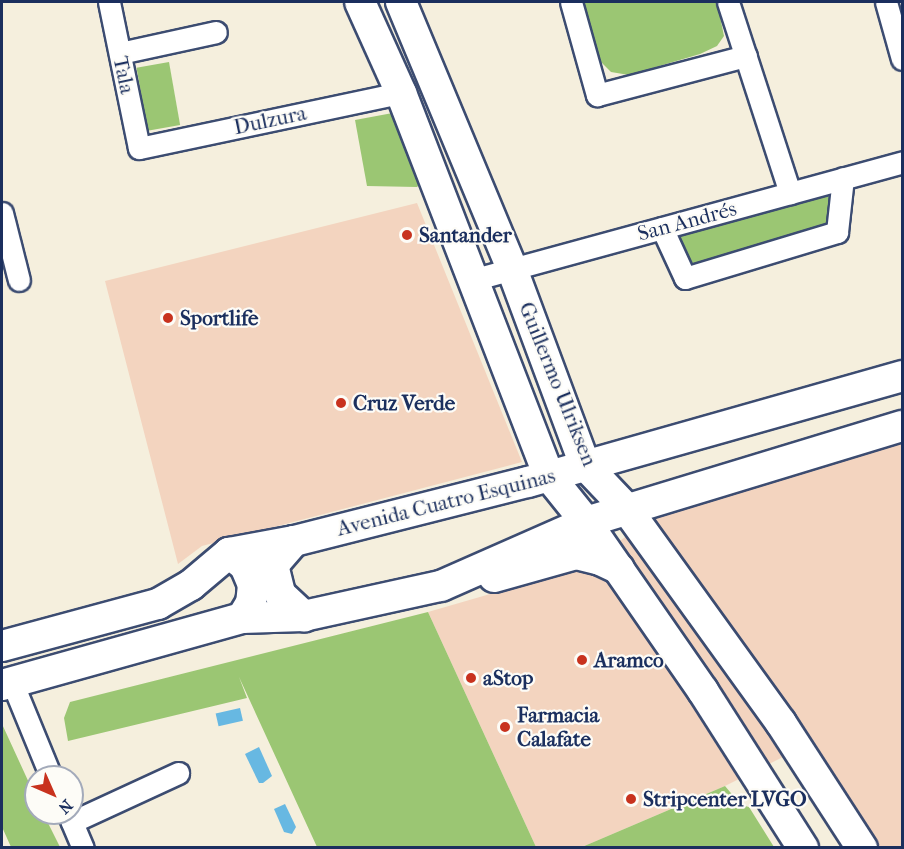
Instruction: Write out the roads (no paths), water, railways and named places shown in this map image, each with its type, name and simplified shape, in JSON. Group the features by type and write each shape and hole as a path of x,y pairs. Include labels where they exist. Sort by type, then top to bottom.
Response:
{"main road":[{"name":"Guillermo Ulriksen","path":"360,2 401,93 549,476 586,522 703,691 803,848"},
{"name":"Guillermo Ulriksen","path":"401,2 512,269 585,465 626,508 781,723 862,848"},
{"name":"Avenida Cuatro Esquinas","path":"2,646 158,604 190,585 229,553 294,541 549,476 903,376"},
{"path":"441,586 586,522 626,508 903,426"},
{"path":"294,541 273,565 280,594 304,616"},
{"path":"229,553 245,566 253,585 251,603 242,618"},
{"path":"7,683 242,618 304,616 441,586 490,579 576,554 600,560 618,569"}],"street":[{"name":"Tala","path":"109,2 139,148"},
{"path":"571,2 597,95 746,56"},
{"path":"728,2 790,193"},
{"path":"886,2 898,20 903,59"},
{"path":"120,53 216,32"},
{"name":"Dulzura","path":"139,148 401,93"},
{"name":"San Andrés","path":"472,280 903,162"},
{"path":"662,228 685,278 837,232 843,178"},
{"path":"2,213 19,280"},
{"path":"7,683 45,765"},
{"path":"84,812 178,773"},
{"path":"73,825 83,848"}],"water":[{"path":"240,708 243,721 219,726 216,714"},
{"path":"259,747 272,776 263,783 259,783 245,754"},
{"path":"285,804 296,827 292,834 284,832 274,809"}],"place":[{"name":"Santander","path":"407,235"},
{"name":"Sportlife","path":"168,318"},
{"name":"Cruz Verde","path":"341,403"},
{"name":"Aramco","path":"582,660"},
{"name":"aStop","path":"471,678"},
{"name":"Farmacia Calafate","path":"505,727"},
{"name":"Stripcenter LVGO","path":"631,799"}]}
